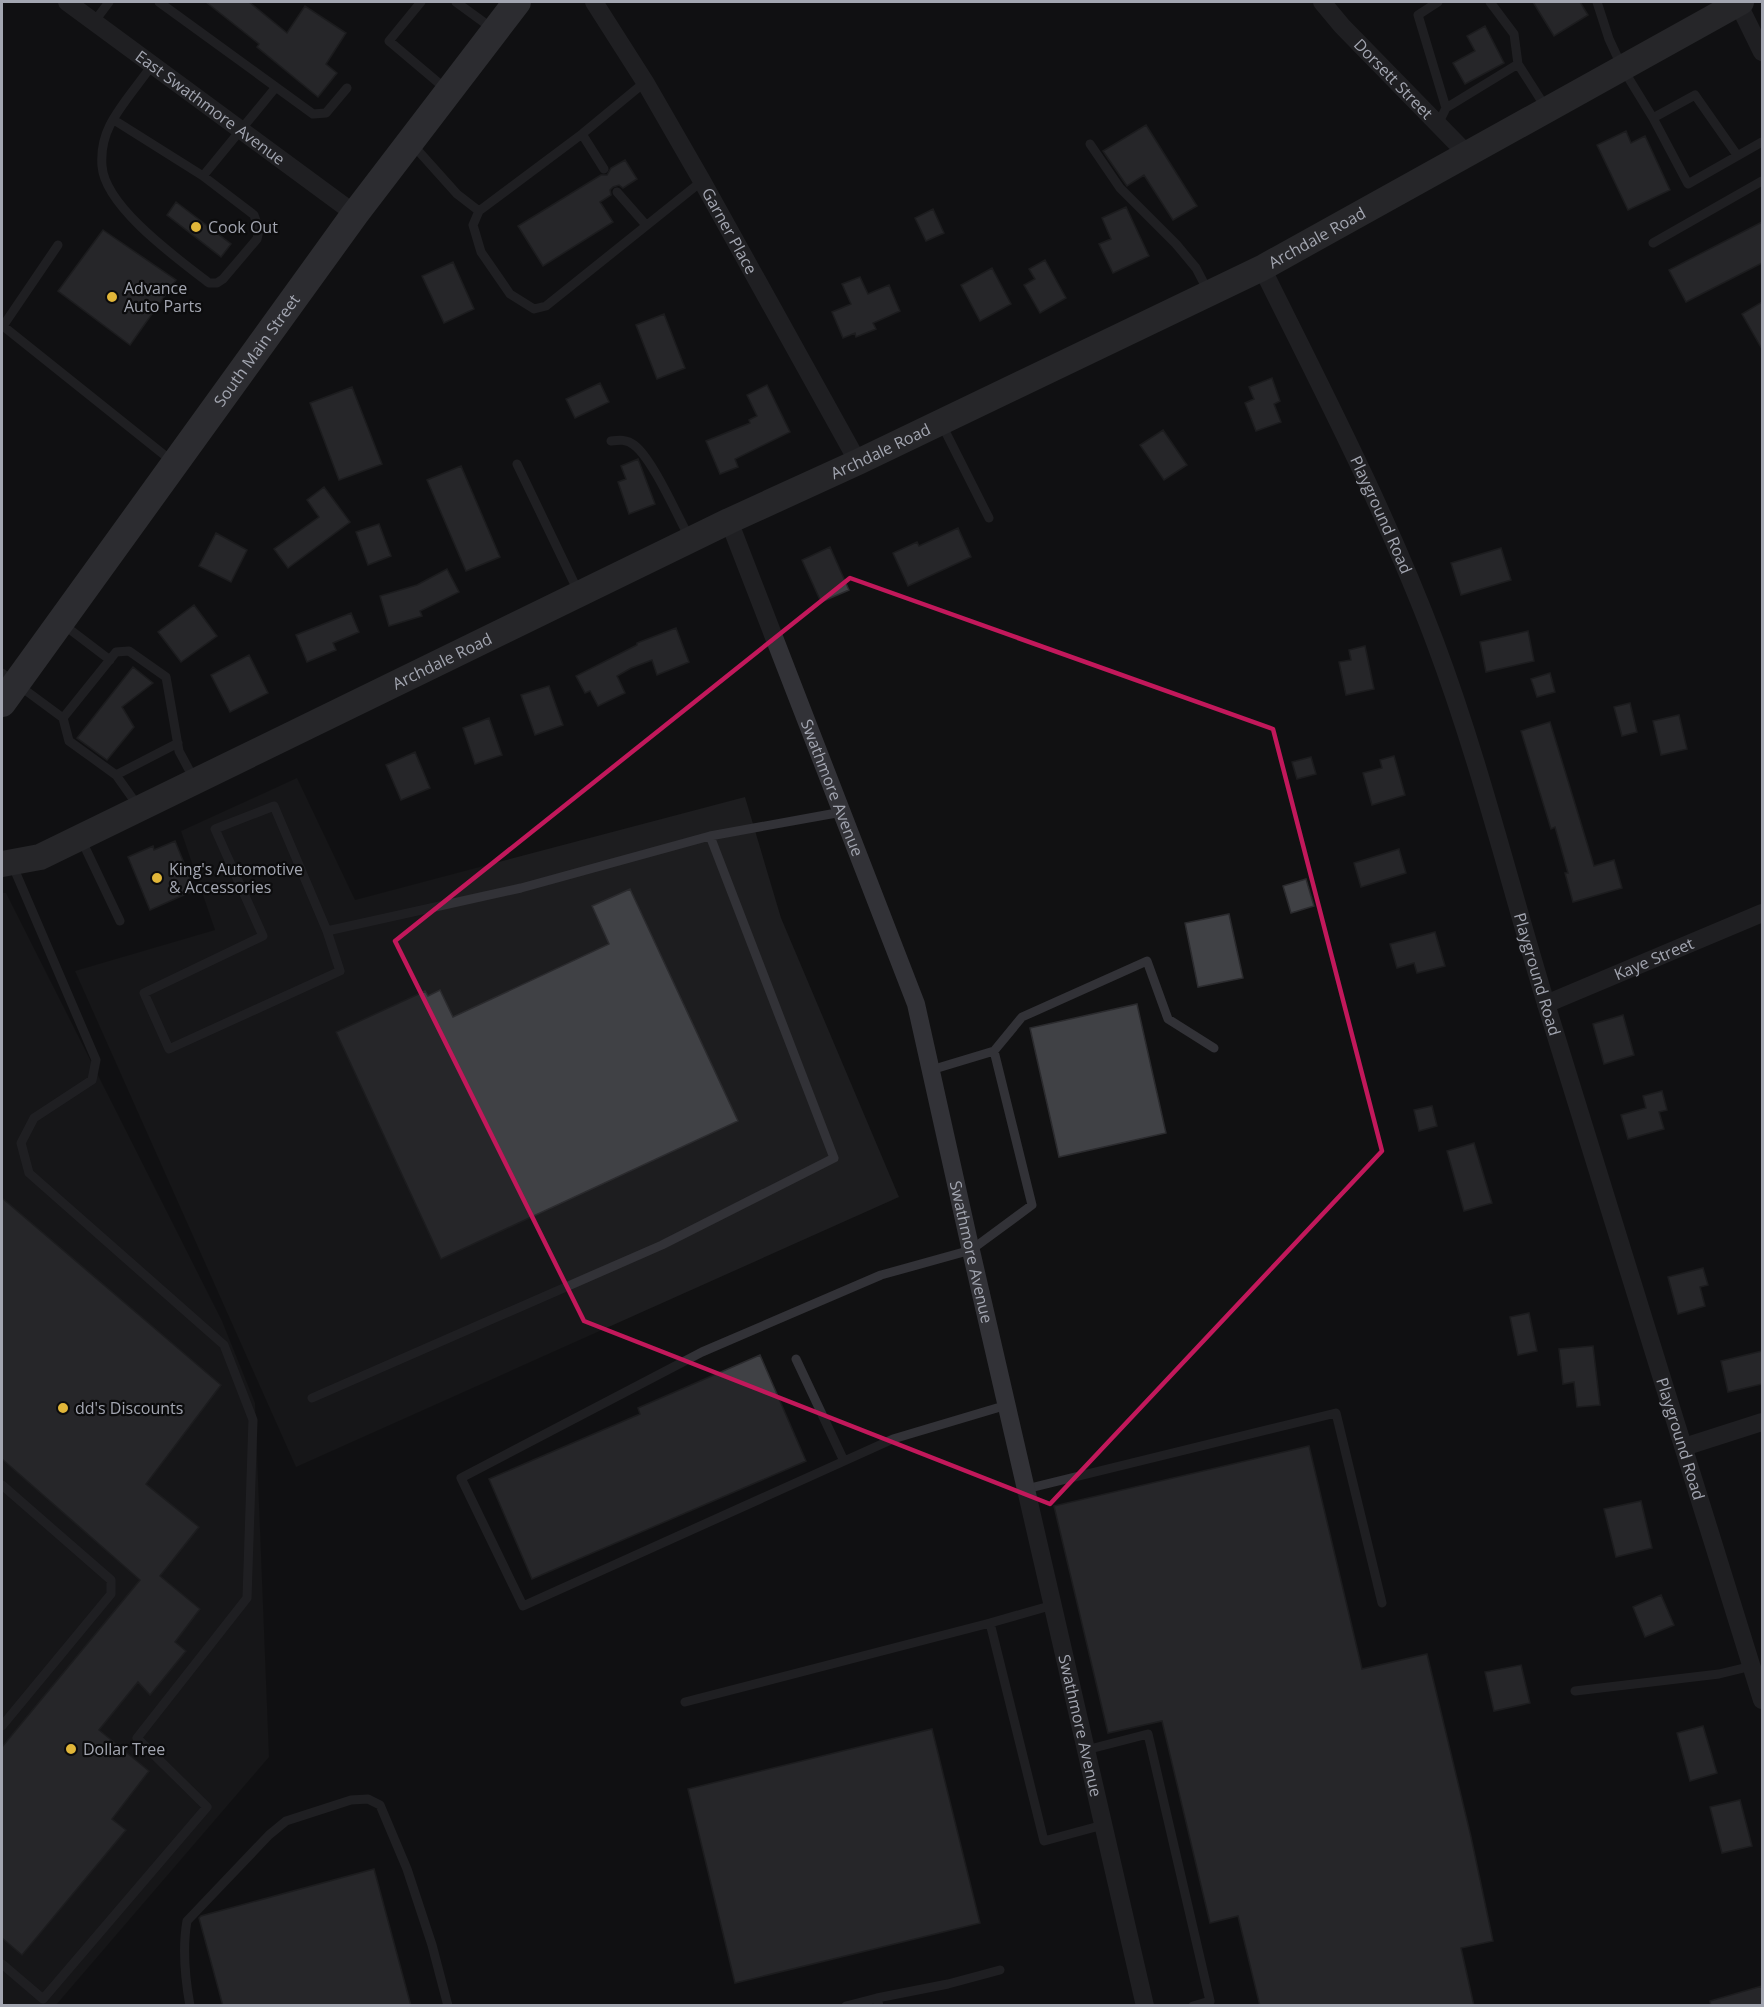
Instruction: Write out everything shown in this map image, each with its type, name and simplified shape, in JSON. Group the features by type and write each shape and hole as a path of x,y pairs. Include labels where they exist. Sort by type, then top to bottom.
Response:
{"main road":[{"name":"South Main Street","path":"6,686 60,622 355,214 517,2"},
{"name":"Archdale Road","path":"6,863 40,857 729,521 941,423 1262,268 1740,2"}],"street":[{"name":"East Swathmore Avenue","path":"67,2 355,214"},
{"name":"Garner Place","path":"594,2 645,82 702,181 858,462"},
{"name":"Dorsett Street","path":"1322,2 1342,26 1442,116 1468,155"},
{"path":"1740,2 1762,52"},
{"name":"Playground Road","path":"1262,268 1332,409 1399,554 1435,643 1465,730 1546,1004 1762,1700"},
{"name":"Swathmore Avenue","path":"729,521 916,1004 1143,2005"},
{"name":"Kaye Street","path":"1546,1004 1762,913"},
{"path":"1684,1447 1762,1422"}],"lane":[{"path":"94,22 109,2"},
{"path":"159,2 313,114 326,113 347,88"},
{"path":"421,2 389,41 449,91"},
{"path":"456,2 495,31"},
{"path":"1438,2 1418,15 1442,116 1518,64"},
{"path":"1490,2 1514,34 1518,64 1548,110"},
{"path":"1597,2 1609,39 1623,69 1689,184 1762,142"},
{"path":"114,120 203,176 254,215 259,230 257,239 217,283 209,283 145,232 124,208 107,183 102,166 104,143 114,120 152,65"},
{"path":"645,82 582,134 479,211 473,225 481,252 510,294 534,309 546,306 702,181"},
{"path":"203,176 276,87"},
{"path":"1653,118 1695,95 1737,155"},
{"path":"582,134 604,169"},
{"path":"410,141 457,194 479,211"},
{"path":"1090,144 1120,188 1176,243 1196,268 1209,293"},
{"path":"1653,243 1762,181"},
{"path":"618,192 646,225"},
{"path":"58,245 3,326 175,463"},
{"path":"941,423 989,518"},
{"path":"611,441 623,440 632,443 640,450 690,540"},
{"path":"517,464 579,594"},
{"path":"60,622 110,660"},
{"path":"63,718 116,652 129,651 166,677 179,751 195,781"},
{"path":"6,686 63,718 69,741 116,775 139,808"},
{"path":"116,775 178,743"},
{"path":"274,806 327,932 340,971 169,1049 144,993 263,936 215,830 274,806"},
{"path":"327,932 521,888 710,836 842,812"},
{"path":"312,1398 662,1245 834,1158 710,836"},
{"path":"80,837 120,921"},
{"path":"2,1964 43,1999 207,1807 137,1738 247,1599 253,1420 224,1345 29,1173 21,1143 34,1118 92,1080 96,1060 6,863"},
{"path":"931,1070 994,1051 1022,1017 1147,961 1168,1019 1214,1048"},
{"path":"994,1051 1032,1205 971,1250 881,1275 702,1352 461,1479 523,1606 893,1439 1007,1405"},
{"path":"796,1359 844,1461"},
{"path":"1026,1489 1336,1413 1382,1603"},
{"path":"2,1485 111,1580 111,1594 2,1726"},
{"path":"685,1702 1053,1605"},
{"path":"990,1623 1044,1840 1103,1825"},
{"path":"1575,1691 1719,1674 1752,1666"},
{"path":"1086,1750 1148,1734 1210,2001 1193,2006"},
{"path":"189,2006 184,1947 186,1921 269,1835 286,1821 351,1800 368,1799 380,1805 407,1869 432,1945 448,2006"},
{"path":"846,2006 878,2002 1000,1970"}],"highlighted area":[{"path":"850,578 1273,729 1382,1151 1050,1504 584,1321 395,941"}],"shaded area":[{"path":"297,778 355,900 745,797 781,918 899,1197 296,1467 75,971 215,930 181,831"},
{"path":"2,893 6,893 222,1321 255,1403 269,1757 56,2005 2,2006"}],"building":[{"path":"206,2 249,2 287,33 305,6 346,33 326,64 337,73 318,97 257,47 259,44"},
{"path":"1533,2 1580,2 1588,15 1554,36"},
{"path":"1485,26 1504,63 1465,84 1453,63 1475,51 1467,36"},
{"path":"1146,125 1197,206 1173,220 1144,175 1127,186 1103,151"},
{"path":"1626,131 1631,143 1645,136 1670,190 1628,210 1597,145"},
{"path":"625,160 637,179 623,188 619,185 613,187 610,190 611,195 600,202 613,222 543,266 518,226 601,175 607,175 611,168"},
{"path":"176,202 231,244 221,257 167,215"},
{"path":"1126,207 1149,256 1113,273 1099,244 1111,239 1102,218"},
{"path":"933,209 944,233 926,241 915,218"},
{"path":"1762,222 1762,263 1686,302 1669,270"},
{"path":"103,230 176,280 130,345 58,291"},
{"path":"1045,260 1066,298 1040,313 1024,285 1035,279 1029,269"},
{"path":"453,262 474,309 444,323 422,276"},
{"path":"992,268 1011,304 980,321 961,285"},
{"path":"860,277 868,294 889,285 900,311 873,323 876,329 856,337 855,333 843,338 832,312 851,304 842,284"},
{"path":"1762,302 1762,349 1742,314"},
{"path":"664,314 685,368 657,379 636,325"},
{"path":"1272,378 1280,401 1274,404 1281,422 1256,431 1245,403 1254,399 1249,387"},
{"path":"600,383 609,402 575,418 566,399"},
{"path":"767,385 790,432 735,459 738,467 720,474 706,441 750,423 749,420 757,416 747,395"},
{"path":"352,387 382,464 339,480 310,403"},
{"path":"1163,430 1187,465 1164,480 1140,445"},
{"path":"638,459 655,504 629,514 618,482 626,479 621,466"},
{"path":"461,466 500,557 466,571 427,480"},
{"path":"324,487 350,522 288,568 274,549 319,517 307,500"},
{"path":"379,524 391,556 368,565 356,532"},
{"path":"958,528 971,557 908,586 893,553 917,542 919,546"},
{"path":"216,533 247,550 231,582 199,566"},
{"path":"830,547 849,590 821,602 802,560"},
{"path":"1501,548 1511,580 1461,595 1451,563"},
{"path":"447,569 459,592 420,611 422,616 389,626 380,596 417,585"},
{"path":"194,605 217,636 181,662 158,632"},
{"path":"351,613 359,632 333,643 336,650 307,662 296,635"},
{"path":"676,628 689,662 657,675 652,660 631,668 617,676 625,693 598,706 590,691 585,693 576,676 637,643"},
{"path":"1528,631 1534,661 1486,672 1480,642"},
{"path":"1365,646 1374,689 1346,695 1339,662 1351,660 1349,650"},
{"path":"249,655 268,693 230,712 211,675"},
{"path":"133,667 153,683 122,707 134,727 107,760 77,738"},
{"path":"1550,673 1555,692 1537,697 1531,679"},
{"path":"549,686 563,725 535,735 521,695"},
{"path":"1630,703 1637,732 1622,736 1614,707"},
{"path":"1679,715 1687,749 1661,755 1653,721"},
{"path":"489,718 502,755 475,764 463,728"},
{"path":"1550,722 1594,866 1614,860 1622,888 1573,902 1565,873 1568,873 1555,827 1551,829 1521,731"},
{"path":"415,752 430,788 401,800 386,765"},
{"path":"1394,756 1405,795 1372,805 1363,773 1382,768 1380,760"},
{"path":"1311,757 1316,774 1297,779 1292,762"},
{"path":"175,841 195,890 150,910 128,857 153,846 154,850"},
{"path":"1399,849 1406,873 1361,887 1354,863"},
{"path":"1306,879 1314,906 1291,913 1283,886"},
{"path":"630,889 738,1121 441,1259 336,1032 425,991 428,996 440,990 453,1017 609,944 592,906"},
{"path":"1229,914 1243,978 1198,987 1185,923"},
{"path":"1435,932 1445,966 1417,973 1414,963 1397,968 1390,944"},
{"path":"1137,1004 1166,1133 1059,1157 1030,1028"},
{"path":"1623,1015 1634,1055 1604,1064 1593,1024"},
{"path":"1662,1091 1667,1110 1659,1112 1664,1129 1628,1139 1621,1115 1646,1108 1643,1096"},
{"path":"1432,1106 1437,1126 1419,1131 1414,1110"},
{"path":"1474,1143 1492,1203 1464,1211 1447,1151"},
{"path":"2,1198 221,1385 146,1484 199,1527 160,1576 200,1609 175,1642 186,1651 150,1695 138,1682 99,1730 149,1771 112,1819 126,1830 22,1955 2,1938 2,1747 140,1580 2,1459"},
{"path":"1703,1268 1708,1285 1700,1287 1705,1306 1678,1314 1668,1277"},
{"path":"1529,1313 1537,1351 1518,1355 1510,1317"},
{"path":"1593,1346 1600,1405 1577,1407 1574,1382 1563,1384 1559,1349"},
{"path":"1762,1351 1762,1384 1728,1392 1721,1361"},
{"path":"760,1355 806,1461 532,1579 489,1479 640,1414 638,1408"},
{"path":"1309,1446 1362,1669 1427,1654 1471,1837 1493,1941 1461,1948 1474,2006 1260,2006 1238,1916 1210,1923 1162,1721 1108,1733 1054,1506"},
{"path":"1641,1501 1652,1548 1616,1557 1604,1509"},
{"path":"1661,1595 1674,1625 1645,1637 1633,1607"},
{"path":"1521,1665 1530,1703 1494,1711 1485,1672"},
{"path":"1703,1726 1717,1773 1690,1781 1677,1733"},
{"path":"932,1729 980,1923 735,1983 688,1789"},
{"path":"1740,1800 1752,1846 1722,1853 1710,1807"},
{"path":"374,1869 411,2006 223,2006 199,1918 201,1916"},
{"path":"1762,1986 1762,2006 1711,2006 1710,2001"}],"place":[{"name":"Cook Out","path":"196,227"},
{"name":"Advance Auto Parts","path":"112,297"},
{"name":"King's Automotive & Accessories","path":"157,878"},
{"name":"dd's Discounts","path":"63,1408"},
{"name":"Dollar Tree","path":"71,1749"}]}
